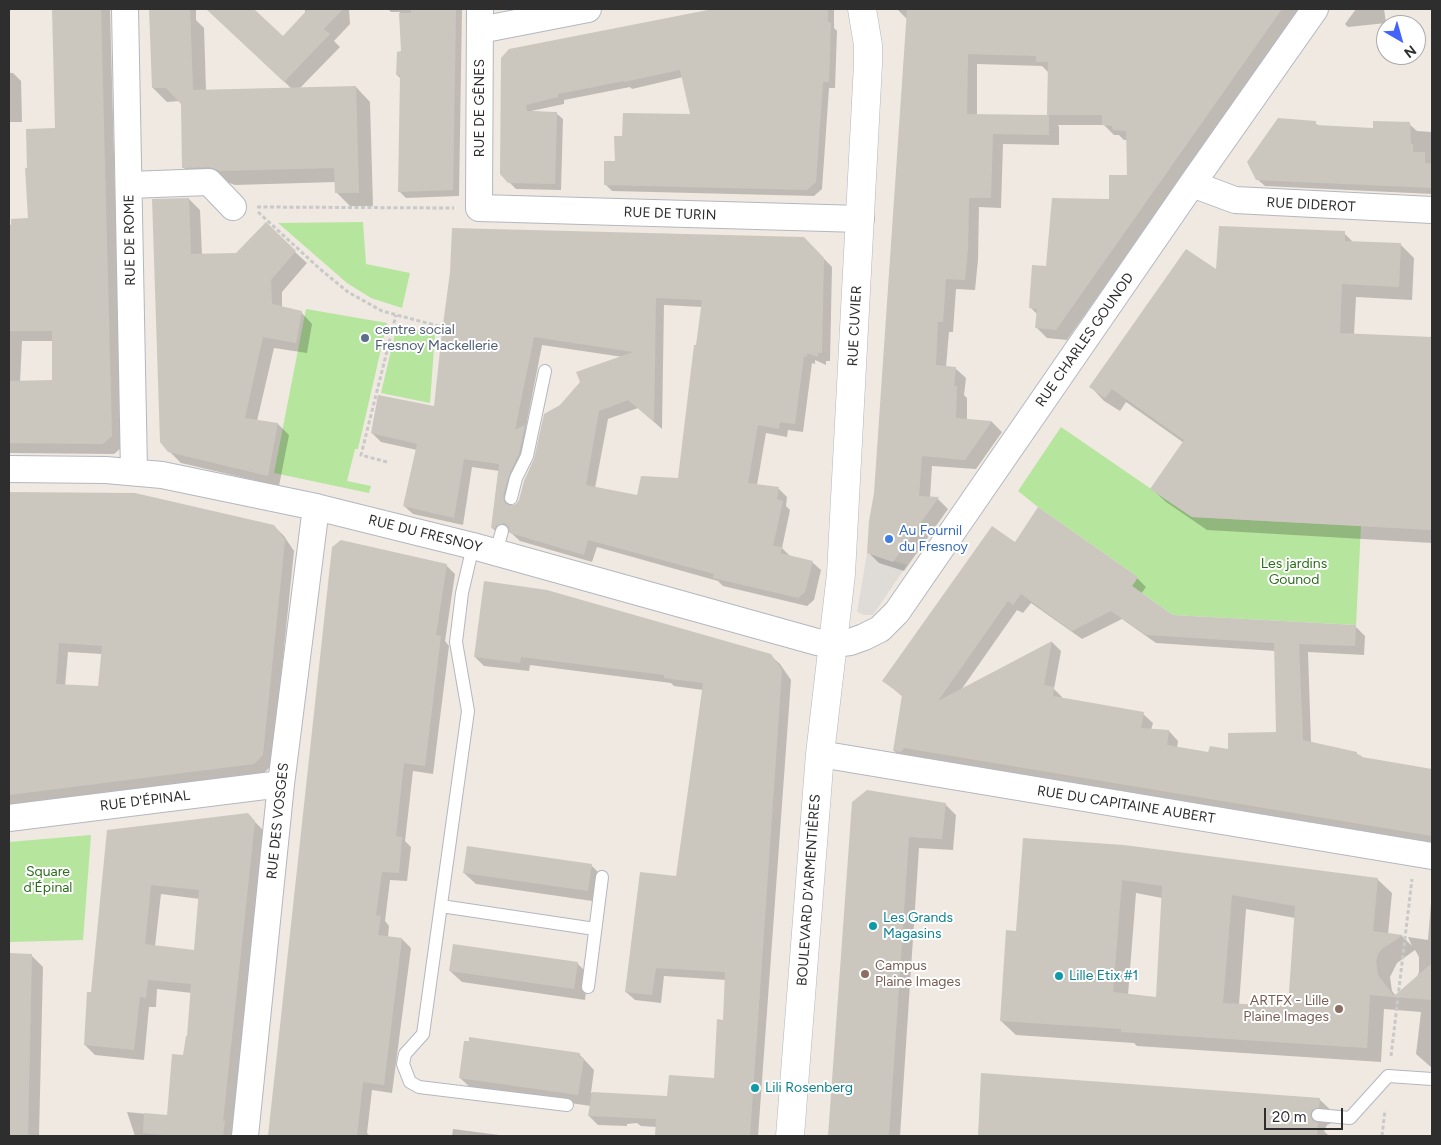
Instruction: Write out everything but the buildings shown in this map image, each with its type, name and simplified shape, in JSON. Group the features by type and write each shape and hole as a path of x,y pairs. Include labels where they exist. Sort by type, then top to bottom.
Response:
{"street":[{"name":"RUE DE ROME","path":"124,9 134,471"},
{"path":"480,19 588,9"},
{"name":"RUE CUVIER","path":"834,644 842,574 868,64 868,45 862,9"},
{"name":"RUE CHARLES GOUNOD","path":"834,644 850,642 880,629 897,612 1315,9"},
{"name":"RUE DE GÊNES","path":"479,208 480,19"},
{"path":"129,185 209,182 234,208"},
{"name":"RUE DIDEROT","path":"1192,184 1218,195 1235,200 1253,202 1432,210"},
{"name":"RUE DE TURIN","path":"479,208 860,219"},
{"name":"RUE DU FRESNOY","path":"9,469 134,471 162,475 490,543 817,642 834,644"},
{"name":"RUE DES VOSGES","path":"245,1136 281,784 316,507"},
{"name":"BOULEVARD D'ARMENTIÈRES","path":"790,1136 820,754 834,644"},
{"name":"RUE DU CAPITAINE AUBERT","path":"820,754 1424,855"},
{"name":"RUE D'ÉPINAL","path":"9,818 281,784"}],"lane":[{"path":"511,498 516,478 527,456 545,371"},
{"path":"490,543 462,593 456,642 468,711 423,1034 405,1054 403,1064 410,1082 419,1088 567,1105"},
{"path":"588,987 602,877"},
{"path":"441,906 595,929"},
{"path":"1318,1115 1350,1118 1388,1076 1432,1079"}],"path":[{"path":"442,327 382,311 348,292 252,207 479,208"},
{"path":"387,462 361,454 396,315"},
{"path":"1382,1136 1388,1076 1424,855"}],"green space":[{"path":"363,222 366,264 410,273 402,308 371,298 347,283 278,223"},
{"path":"306,309 387,323 358,449 355,449 347,481 371,486 369,493 274,473"},
{"path":"397,325 435,334 430,403 381,393"},
{"name":"Les jardins Gounod","path":"1061,427 1192,517 1361,526 1356,625 1173,615 1132,586 1138,577 1018,491"},
{"name":"Square d'Épinal","path":"91,835 83,940 9,942 9,842"}],"shaded area":[{"path":"867,553 907,565 873,615 864,615 857,612"}],"place":[{"name":"centre social Fresnoy Mackellerie","path":"365,338"},
{"name":"Au Fournil du Fresnoy","path":"889,539"},
{"name":"Les Grands Magasins","path":"873,926"},
{"name":"Campus Plaine Images","path":"865,974"},
{"name":"Lille Etix #1","path":"1059,976"},
{"name":"ARTFX - Lille Plaine Images","path":"1339,1009"},
{"name":"Lili Rosenberg","path":"755,1088"}]}
